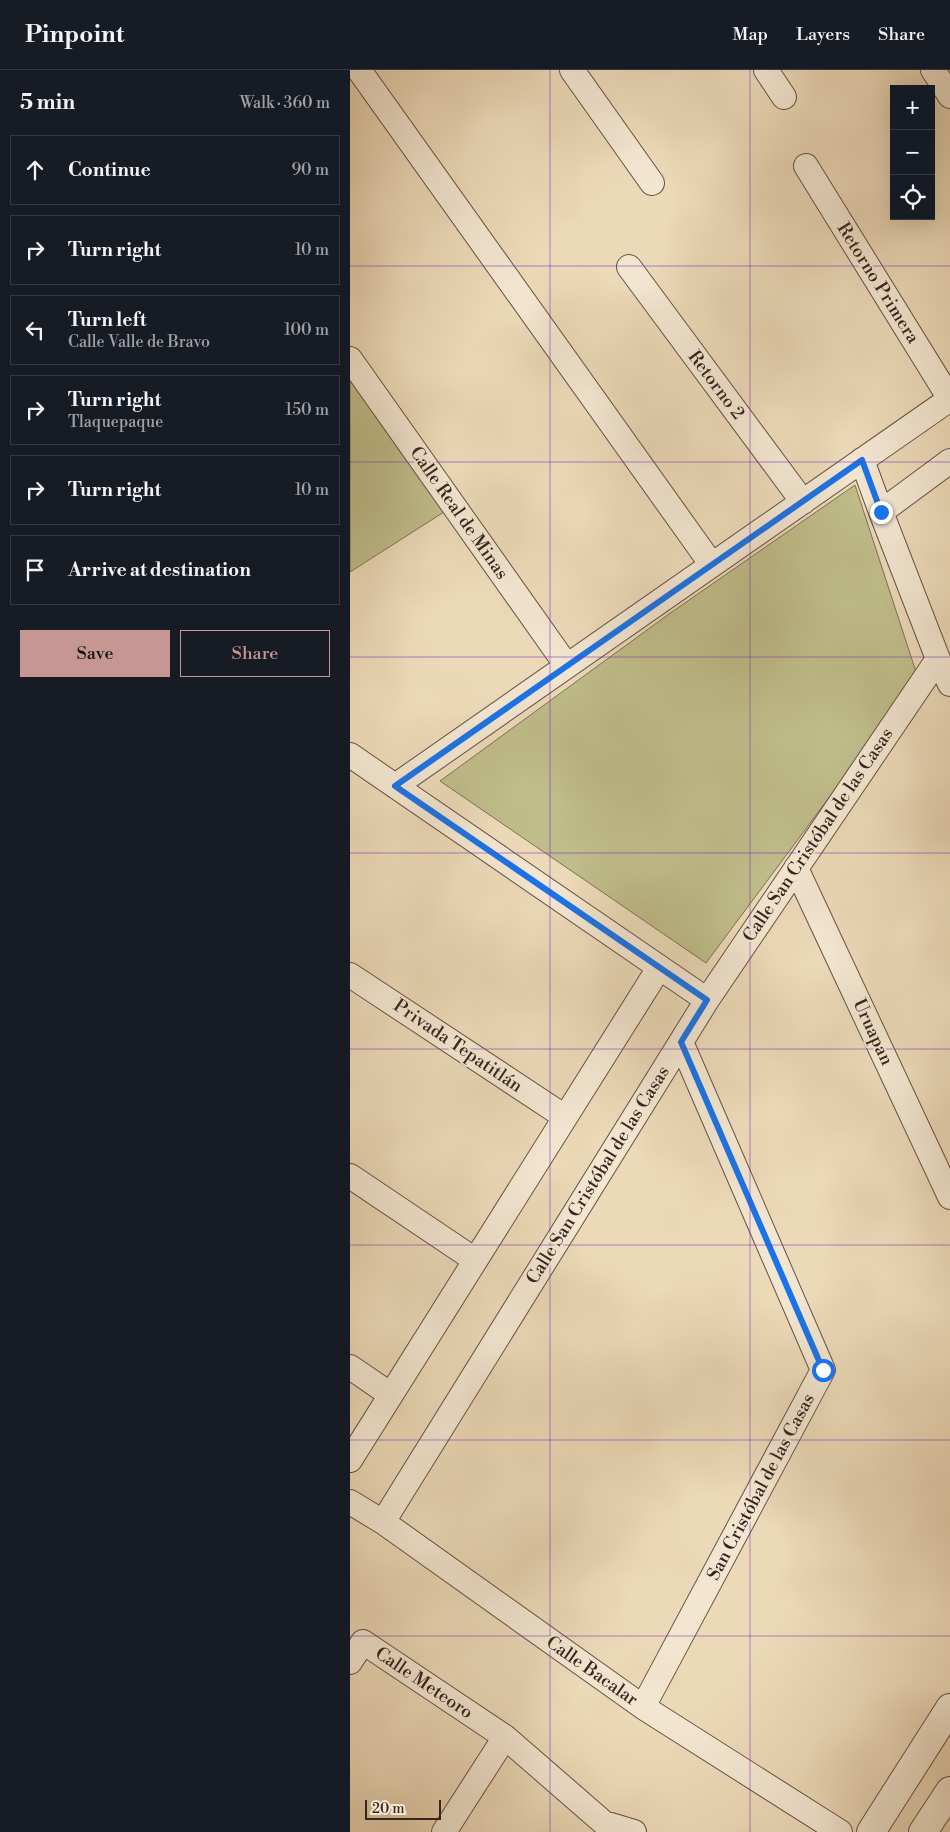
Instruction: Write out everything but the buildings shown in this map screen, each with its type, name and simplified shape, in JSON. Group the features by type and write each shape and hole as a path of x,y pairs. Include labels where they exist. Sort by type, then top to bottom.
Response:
{"street":[{"path":"359,70 712,565"},
{"path":"572,70 652,182"},
{"path":"766,70 784,97"},
{"path":"933,70 950,96"},
{"name":"Retorno Primera","path":"806,166 950,399"},
{"name":"Retorno 2","path":"629,267 803,502"},
{"name":"Calle Real de Minas","path":"350,359 567,666"},
{"path":"395,786 950,399"},
{"path":"862,460 938,658 950,684"},
{"path":"881,512 950,462"},
{"name":"Calle San Cristóbal de las Casas","path":"383,1522 707,1000 938,658"},
{"path":"350,755 707,1000"},
{"name":"Uruapan","path":"796,868 950,1197"},
{"path":"350,1460 659,968"},
{"name":"Privada Tepatitlán","path":"350,975 565,1117"},
{"name":"San Cristóbal de las Casas","path":"643,1707 823,1370 681,1042"},
{"path":"350,1176 475,1260"},
{"path":"350,1366 391,1395"},
{"name":"Calle Bacalar","path":"350,1502 383,1522 643,1707 840,1832"},
{"name":"Calle Meteoro","path":"350,1662 363,1642 505,1737 604,1823 634,1832"},
{"path":"871,1832 950,1708"},
{"path":"444,1832 505,1737"},
{"path":"923,1832 950,1791"}],"shaded area":[{"path":"350,379 444,512 350,572"},
{"path":"855,485 918,678 706,963 440,781 669,614"}],"route":[{"path":"823,1370 681,1042 707,1000 395,786 862,460 881,512"}]}
